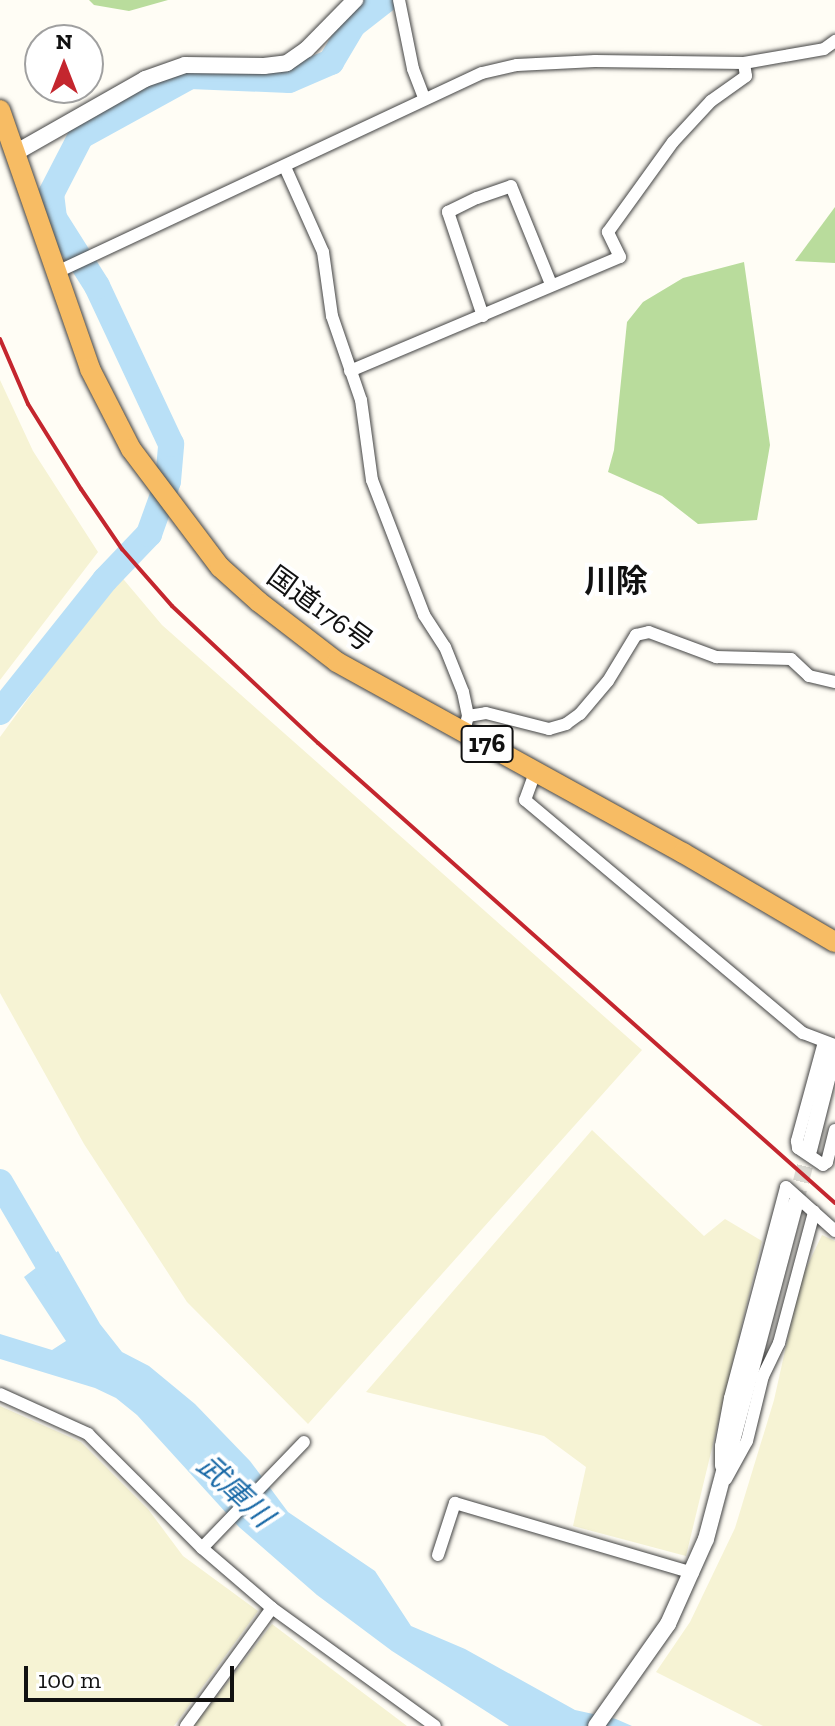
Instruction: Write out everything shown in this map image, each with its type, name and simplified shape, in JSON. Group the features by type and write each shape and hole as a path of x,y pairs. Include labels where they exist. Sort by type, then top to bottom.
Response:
{"highway":[{"name":"国道176号","path":"0,110 65,269 90,369 131,449 220,567 337,662 466,724 536,770 835,942"}],"street":[{"path":"15,153 145,79 185,65 264,66 287,63 307,49 355,0"},
{"path":"399,1 413,69 424,98"},
{"path":"65,269 482,73 517,65 744,63 824,49 835,41"},
{"path":"350,371 371,359 483,316 551,284 620,257 608,232 673,142 711,101 746,76 744,63"},
{"path":"285,167 323,252 332,316 361,400 372,480 424,615 445,647 466,724 486,713 549,729 566,724 580,714 608,681 636,635 649,632 716,657 791,659 809,676 835,682"},
{"path":"483,316 448,212 477,198 511,186 551,284"},
{"path":"536,770 525,800 803,1033 831,1045"},
{"path":"809,1150 831,1079 831,1045"},
{"path":"831,1045 797,1141 798,1148 823,1165 835,1130"},
{"path":"722,1485 721,1446 730,1398 786,1187 835,1231"},
{"path":"596,1726 668,1624 693,1573 722,1485 795,1205"},
{"path":"722,1485 747,1441 763,1376 779,1343 814,1212"},
{"path":"0,1394 88,1434 202,1548 272,1608 435,1726"},
{"path":"202,1548 304,1442"},
{"path":"438,1555 455,1503 693,1573"},
{"path":"186,1726 272,1608"}],"shaded area":[{"path":"0,380 33,451 98,552 0,680"},
{"path":"119,574 162,625 642,1050 308,1424 187,1302 84,1144 0,993 0,737"},
{"path":"592,1130 704,1236 725,1219 762,1241 686,1556 573,1526 586,1467 544,1436 366,1392"},
{"path":"822,1235 835,1241 835,1726 763,1726 656,1672 690,1622 735,1528 774,1400 801,1279"},
{"path":"0,1406 81,1442 148,1509 183,1556 258,1611 174,1726 0,1726"},
{"path":"272,1624 407,1726 194,1726"}],"green space":[{"path":"89,0 168,0 129,11 94,5"},
{"path":"835,207 835,263 795,261"},
{"path":"744,262 770,445 757,520 698,524 662,496 608,472 614,450 627,322 643,302 683,278"}],"water":[{"path":"58,1251 100,1324 122,1352 149,1366 195,1404 250,1461 288,1512 375,1571 411,1626 465,1649 575,1710 616,1719 632,1726 509,1726 392,1651 317,1595 239,1527 137,1415 116,1398 95,1388 0,1359 0,1334 52,1350 66,1341 24,1277"}],"waterway":[{"path":"0,712 105,580 149,534 168,481 171,444 97,286 54,218 51,194 81,136 190,76 289,80 331,62 353,25 385,0"},
{"name":"武庫川","path":"0,1182 64,1291"}],"tunnel":[{"path":"795,1205 809,1150"}],"railway":[{"path":"0,339 28,404 81,489 122,549 172,606 318,743 835,1203"}],"district":[{"name":"川除","path":"616,581"}]}
